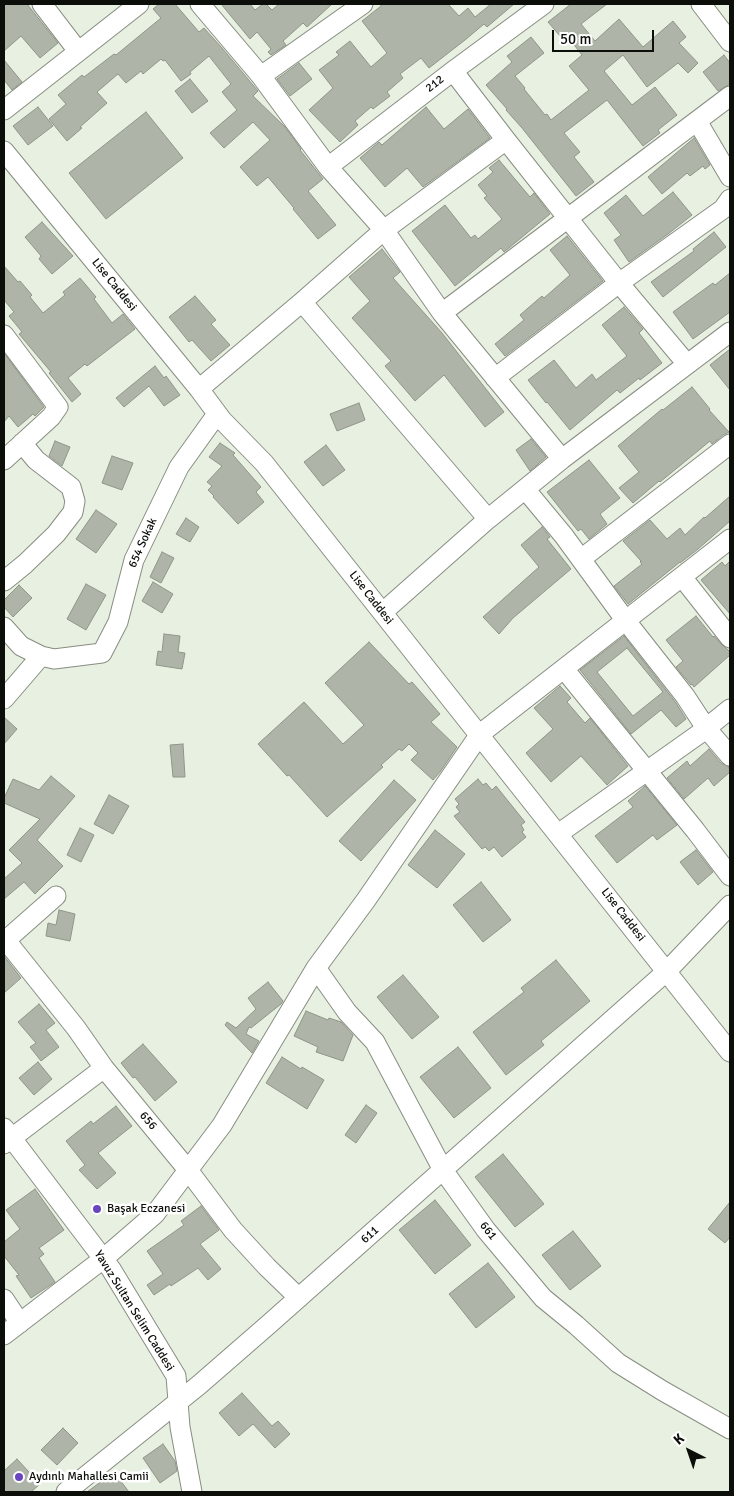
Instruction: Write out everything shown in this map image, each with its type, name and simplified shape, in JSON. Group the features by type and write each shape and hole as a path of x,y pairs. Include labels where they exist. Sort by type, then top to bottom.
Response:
{"street":[{"path":"42,4 78,50"},
{"path":"4,110 139,4"},
{"path":"200,4 261,76 328,167 384,230 442,313 562,458"},
{"path":"261,76 363,4"},
{"name":"212","path":"328,167 453,70 544,4"},
{"path":"701,4 730,42"},
{"path":"453,70 619,284 687,364"},
{"path":"442,313 730,96"},
{"path":"697,121 730,177"},
{"path":"199,388 384,230 506,140"},
{"name":"Lise Caddesi","path":"4,151 199,388 217,414 264,463 730,1052"},
{"path":"496,378 619,284 723,208 730,199"},
{"path":"302,302 488,519"},
{"path":"383,612 488,519 562,458 730,332"},
{"path":"4,335 58,407 51,417 4,460"},
{"name":"654 Sokak","path":"41,656 54,659 102,654 118,622 134,560 180,466 217,414"},
{"path":"4,581 56,534 73,512 75,501 71,487 36,460 22,444"},
{"path":"581,558 730,444"},
{"path":"525,489 581,558 626,621 685,696 706,728 730,756"},
{"path":"4,1335 103,1259 155,1214 222,1125 316,968 366,900 480,734 730,539"},
{"path":"682,577 730,638"},
{"path":"4,627 21,646 41,656 4,699"},
{"path":"564,669 730,876"},
{"path":"558,834 730,709"},
{"path":"4,940 56,896"},
{"name":"611","path":"66,1492 178,1402 299,1298 667,971 730,905"},
{"name":"656","path":"4,940 76,1028 104,1068 188,1170 233,1230 299,1298"},
{"name":"661","path":"316,968 347,1012 374,1042 443,1170 486,1230 543,1298 618,1363 730,1429"},
{"path":"6,1136 104,1068"},
{"name":"Yavuz Sultan Selim Caddesi","path":"6,1136 111,1269 176,1376 180,1427 192,1492"},
{"path":"4,1299 20,1323"}],"building":[{"path":"4,4 27,4 58,43 40,58 21,36 4,51"},
{"path":"159,4 175,4 199,32 204,28 258,91 253,96 285,127 323,179 308,191 336,225 318,239 268,177 257,186 240,167 270,140 253,122 224,148 210,133 237,110 222,92 231,84 209,56 181,81 165,60 161,59 143,74 141,71 126,83 118,74 97,92 107,103 67,141 49,119 66,104 58,95 82,75 84,77 114,54 116,55 161,18 153,9"},
{"path":"221,4 250,4 255,10 266,4 272,10 279,4 332,4 307,27 303,23 283,41 286,45 271,55 268,52 271,49 257,32 250,39"},
{"path":"381,4 448,4 459,16 468,8 475,17 491,4 514,4 487,27 484,24 429,68 421,58 400,74 403,78 387,92 390,96 373,109 371,107 355,121 358,125 340,142 309,110 333,88 319,70 339,55 336,52 350,41 371,67 387,53 362,21"},
{"path":"571,4 607,4 581,24 595,41 619,19 643,47 673,21 686,37 679,43 698,63 688,73 678,63 647,87 623,55 604,71 632,105 655,87 677,115 658,130 660,133 643,146 607,100 564,133 580,152 574,157 594,182 576,196 486,85 512,62 507,56 531,37 544,53 515,76 545,115 547,114 551,120 589,90 569,66 582,55 564,32 560,36 548,22"},
{"path":"724,55 730,63 730,84 718,91 703,72"},
{"path":"4,60 22,82 12,90 4,80"},
{"path":"299,63 312,79 290,96 277,79"},
{"path":"190,79 208,101 192,113 175,91"},
{"path":"38,107 53,126 28,145 13,126"},
{"path":"426,107 444,129 468,109 490,138 423,187 407,168 385,187 360,158 379,142 382,145"},
{"path":"146,112 183,158 106,219 69,173"},
{"path":"694,138 710,165 705,169 703,166 690,176 687,173 662,194 648,177"},
{"path":"499,160 530,197 534,193 550,214 504,252 501,248 455,286 412,231 445,205 471,238 475,235 478,239 502,219 484,198 487,196 478,185 493,172 489,168"},
{"path":"673,192 692,215 629,262 614,240 621,235 604,213 626,195 643,216"},
{"path":"42,222 73,256 52,274 39,259 41,256 25,237"},
{"path":"714,232 726,247 663,297 651,282 694,251 693,249"},
{"path":"567,236 603,281 505,356 495,344 524,320 520,315 542,296 544,298 570,275 550,250"},
{"path":"382,249 400,272 393,278 442,333 504,412 485,427 444,375 415,401 385,366 391,361 352,318 370,301 349,277"},
{"path":"4,266 32,295 30,297 43,313 65,295 63,292 80,278 96,297 94,299 112,323 123,314 135,329 87,366 85,364 68,378 81,394 72,402 49,373 51,372 19,334 22,332 9,316 14,312 4,300"},
{"path":"730,273 730,312 693,339 673,312"},
{"path":"195,296 216,320 211,324 230,345 211,361 192,340 189,342 169,317"},
{"path":"624,307 643,329 639,333 662,363 620,393 617,390 570,430 528,380 554,360 576,388 592,374 596,380 627,356 602,325"},
{"path":"730,349 730,390 710,365"},
{"path":"4,353 44,407 35,416 33,414 18,427 9,416 4,422"},
{"path":"155,366 164,378 166,376 180,395 164,406 149,386 124,407 116,398"},
{"path":"692,387 729,432 712,444 710,441 633,503 619,488 639,472 618,446 662,409"},
{"path":"359,403 365,420 337,431 330,414"},
{"path":"531,439 546,457 530,471 516,450"},
{"path":"55,441 70,447 62,466 49,456"},
{"path":"220,443 235,453 233,455 261,487 256,492 264,502 238,524 208,490 212,486 207,482 222,466 209,457"},
{"path":"326,445 345,470 323,486 304,462"},
{"path":"112,456 133,463 122,490 102,483"},
{"path":"589,460 620,498 600,514 607,524 589,539 581,529 578,531 547,492"},
{"path":"730,496 730,521 698,549 628,604 614,586 642,564 623,541 650,520 667,539 680,528 685,535"},
{"path":"96,510 117,524 96,553 76,539"},
{"path":"186,518 199,527 190,542 176,534"},
{"path":"542,527 550,537 547,539 571,569 513,618 499,634 483,617 539,567 521,545"},
{"path":"162,552 174,558 161,583 150,577"},
{"path":"730,561 730,614 701,580 722,562 725,566"},
{"path":"153,582 173,594 162,613 142,601"},
{"path":"86,584 106,595 86,630 67,619"},
{"path":"19,585 32,598 13,617 4,607 4,600"},
{"path":"696,616 713,637 730,652 730,655 694,687 676,667 683,661 666,640"},
{"path":"164,634 180,636 178,652 185,653 182,669 156,665 158,651 162,652"},
{"path":"624,636 676,703 686,719 676,727 661,710 631,734 580,670","holes":["627,648 663,692 633,716 597,672"]},
{"path":"369,642 409,684 412,682 440,714 431,722 457,747 433,780 411,760 418,753 409,744 402,751 399,749 381,765 383,767 327,817 258,744 304,702 343,744 364,725 325,683"},
{"path":"560,686 571,698 567,702 585,723 590,718 628,766 607,785 581,756 551,782 526,753 553,729 534,708"},
{"path":"4,717 17,729 4,744"},
{"path":"183,744 185,777 173,777 170,745"},
{"path":"709,749 721,763 729,767 730,772 714,786 708,778 684,799 667,778 687,761 690,766"},
{"path":"51,776 75,796 37,840 63,866 35,894 24,882 4,899 4,879 22,863 9,850 40,819 4,803 4,798 13,779 39,790"},
{"path":"478,779 483,785 486,783 492,790 496,786 525,822 521,825 524,830 522,832 526,837 502,857 494,847 489,851 485,847 482,849 454,816 460,812 456,807 459,804 455,799"},
{"path":"394,780 416,800 361,861 339,841"},
{"path":"645,786 677,825 657,840 653,835 617,863 595,836 633,807 628,801"},
{"path":"109,795 129,806 113,834 94,824"},
{"path":"80,828 94,835 81,862 67,855"},
{"path":"435,830 465,854 437,888 408,865"},
{"path":"696,850 713,872 698,885 680,862"},
{"path":"481,882 511,920 483,942 453,905"},
{"path":"59,910 75,914 70,941 46,936 48,923 56,925"},
{"path":"4,956 21,978 4,993"},
{"path":"556,960 590,1001 541,1041 544,1045 506,1075 473,1032 524,992 521,988"},
{"path":"403,975 439,1017 412,1039 377,997"},
{"path":"268,982 283,1001 251,1028 249,1027 246,1034 259,1041 252,1053 225,1025 227,1022 236,1028 256,1009 248,998"},
{"path":"39,1004 55,1023 46,1030 59,1047 41,1061 30,1047 36,1043 18,1022"},
{"path":"306,1011 328,1020 329,1018 341,1022 353,1035 343,1061 316,1052 318,1047 294,1036"},
{"path":"143,1044 177,1082 155,1101 121,1063"},
{"path":"458,1047 491,1088 454,1118 420,1077"},
{"path":"282,1057 324,1080 307,1109 266,1083"},
{"path":"38,1062 52,1079 34,1095 19,1078"},
{"path":"366,1105 377,1113 356,1143 345,1135"},
{"path":"116,1106 132,1126 98,1153 116,1173 97,1189 79,1170 85,1165 66,1141 91,1121 93,1124"},
{"path":"503,1154 544,1204 515,1227 475,1177"},
{"path":"35,1189 64,1230 39,1248 44,1254 39,1258 55,1282 31,1298 16,1276 19,1275 4,1256 4,1242 20,1229 6,1210"},
{"path":"435,1200 471,1245 435,1274 399,1230"},
{"path":"730,1202 730,1237 725,1243 708,1229"},
{"path":"201,1206 219,1230 200,1244 221,1269 208,1280 198,1268 154,1295 147,1285 163,1274 147,1251 184,1225 181,1221"},
{"path":"573,1231 601,1266 570,1290 542,1255"},
{"path":"488,1263 515,1297 476,1328 449,1294"},
{"path":"242,1393 272,1426 278,1421 290,1434 275,1448 253,1424 239,1436 219,1413"},
{"path":"63,1428 78,1443 57,1465 41,1450"},
{"path":"163,1444 175,1461 177,1471 160,1483 143,1458"},
{"name":"Aydınlı Mahallesi Camii","path":"17,1459 40,1484 31,1492 4,1492 4,1471"},
{"path":"114,1472 129,1492 87,1492"}],"place":[{"name":"Başak Eczanesi","path":"97,1209"},
{"name":"Aydınlı Mahallesi Camii","path":"19,1477"}]}
